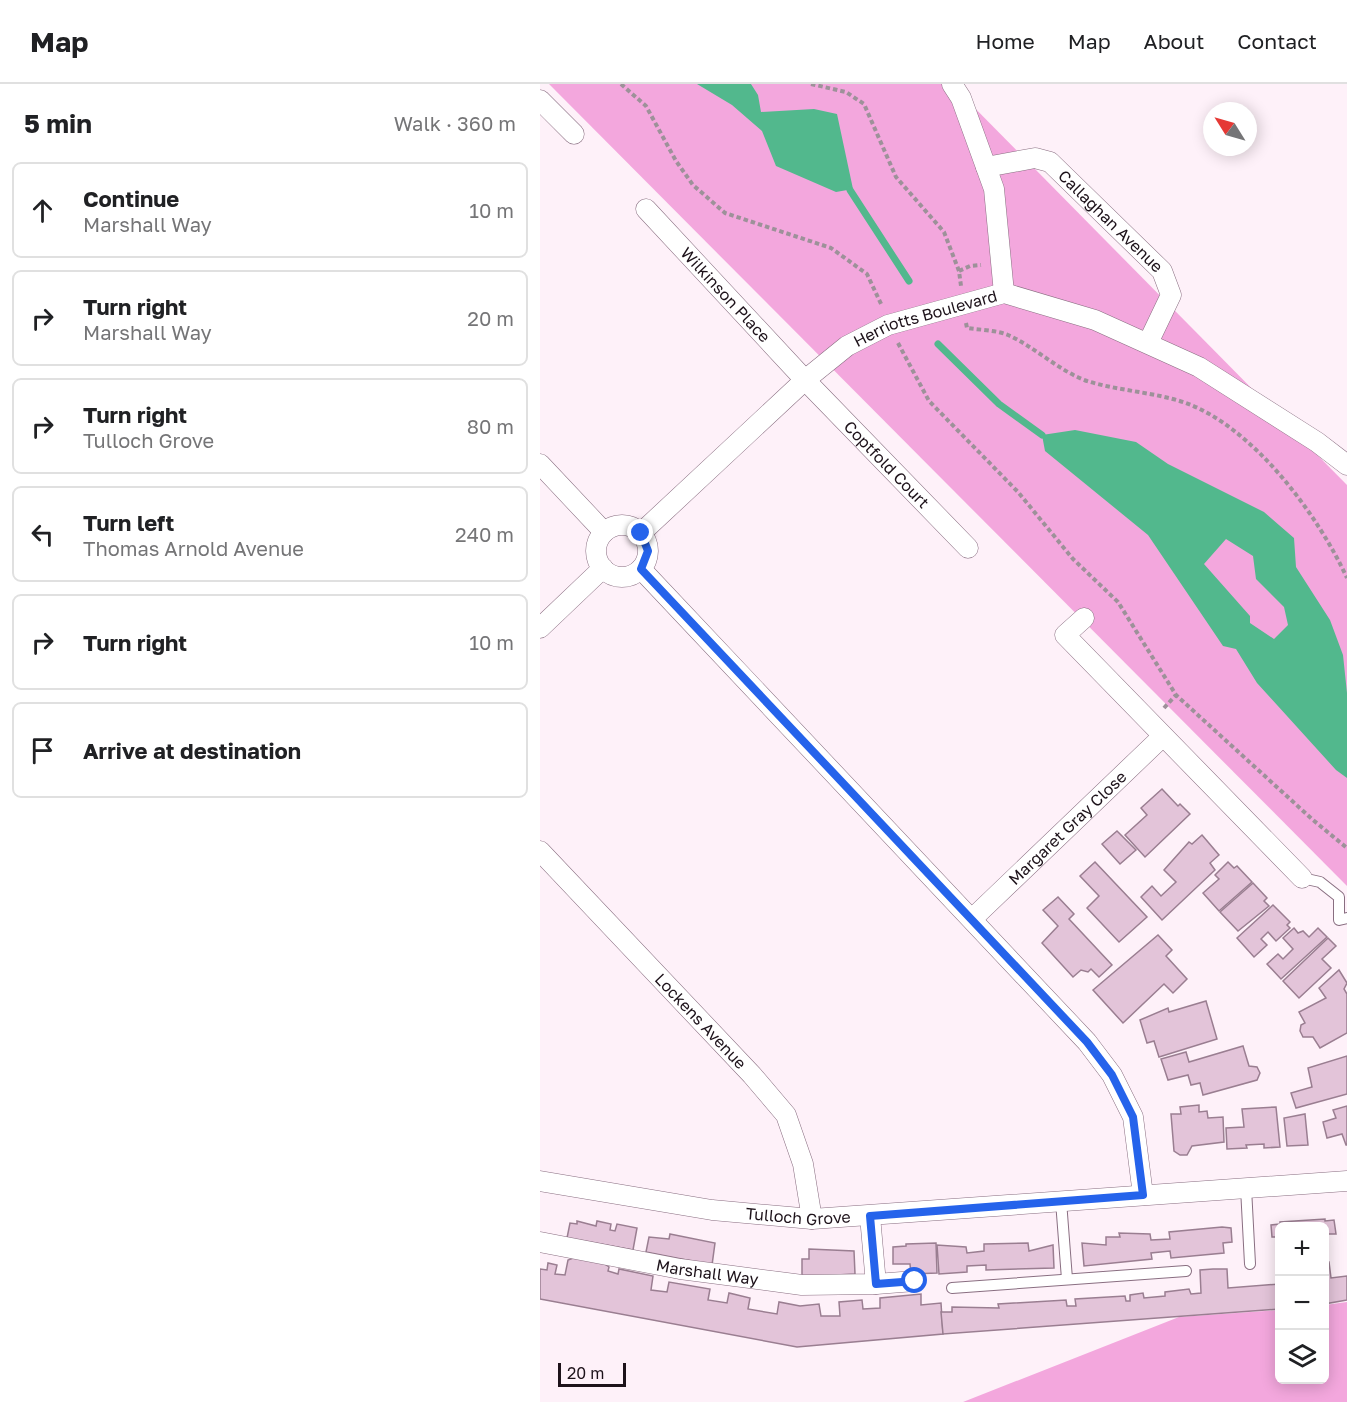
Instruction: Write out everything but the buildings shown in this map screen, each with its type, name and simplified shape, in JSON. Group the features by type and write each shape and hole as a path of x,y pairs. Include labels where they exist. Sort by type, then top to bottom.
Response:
{"street":[{"path":"952,84 961,98 994,189 1004,293"},
{"path":"540,100 574,134"},
{"name":"Callaghan Avenue","path":"986,167 1035,158 1050,162 1162,272 1171,295 1148,343"},
{"name":"Wilkinson Place","path":"646,209 805,380"},
{"name":"Herriotts Boulevard","path":"641,533 805,380 847,346 888,325 1004,293 1095,320 1199,367 1317,442 1347,465"},
{"name":"Coptfold Court","path":"805,380 968,548"},
{"path":"540,464 604,532"},
{"path":"623,525 633,527 641,533 648,551 641,569 634,574 617,577 603,568 596,550 604,532 623,525"},
{"path":"540,628 603,568"},
{"path":"641,569 1087,1042 1112,1075 1133,1117 1143,1195"},
{"path":"1084,618 1065,635 1302,878"},
{"name":"Margaret Gray Close","path":"972,920 1162,737"},
{"name":"Lockens Avenue","path":"540,851 786,1115 803,1164 812,1220"},
{"name":"Tulloch Grove","path":"540,1181 712,1210 812,1220 1246,1188 1347,1185"},
{"path":"870,1216 876,1284"},
{"name":"Marshall Way","path":"540,1242 680,1269 725,1273 802,1285 915,1281"}],"lane":[{"path":"1302,878 1320,882 1339,897 1339,920 1347,918"},
{"path":"1246,1188 1251,1264"},
{"path":"1061,1201 1067,1279"},
{"path":"952,1288 1186,1271"}],"path":[{"path":"621,84 646,106 676,161 693,185 725,213 831,248 867,274 888,325 929,401 1018,492 1073,560 1118,602 1176,695 1313,820 1347,848"},
{"path":"959,271 970,266 984,265"}],"shaded area":[{"path":"549,84 951,84 1347,485 1347,886"},
{"path":"697,84 751,84 758,95 761,112 814,109 837,114 853,189 836,192 776,166 762,131 732,105"},
{"path":"1075,430 1136,442 1168,464 1264,512 1294,538 1296,567 1330,620 1343,655 1347,693 1347,778 1336,770 1257,683 1236,649 1223,646 1148,535 1045,451 1042,435","holes":["1226,539 1253,556 1256,579 1284,607 1288,625 1274,639 1250,623 1250,616 1204,564"]},
{"path":"1347,1302 1347,1402 963,1402 1179,1317 1275,1310 1275,1384 1329,1384 1329,1304"}],"waterway":[{"path":"850,190 909,281"},
{"path":"938,344 999,404 1042,435"}],"route":[{"path":"641,533 648,551 641,569 1087,1042 1112,1075 1133,1117 1143,1195 870,1216 876,1284 915,1281"}]}
